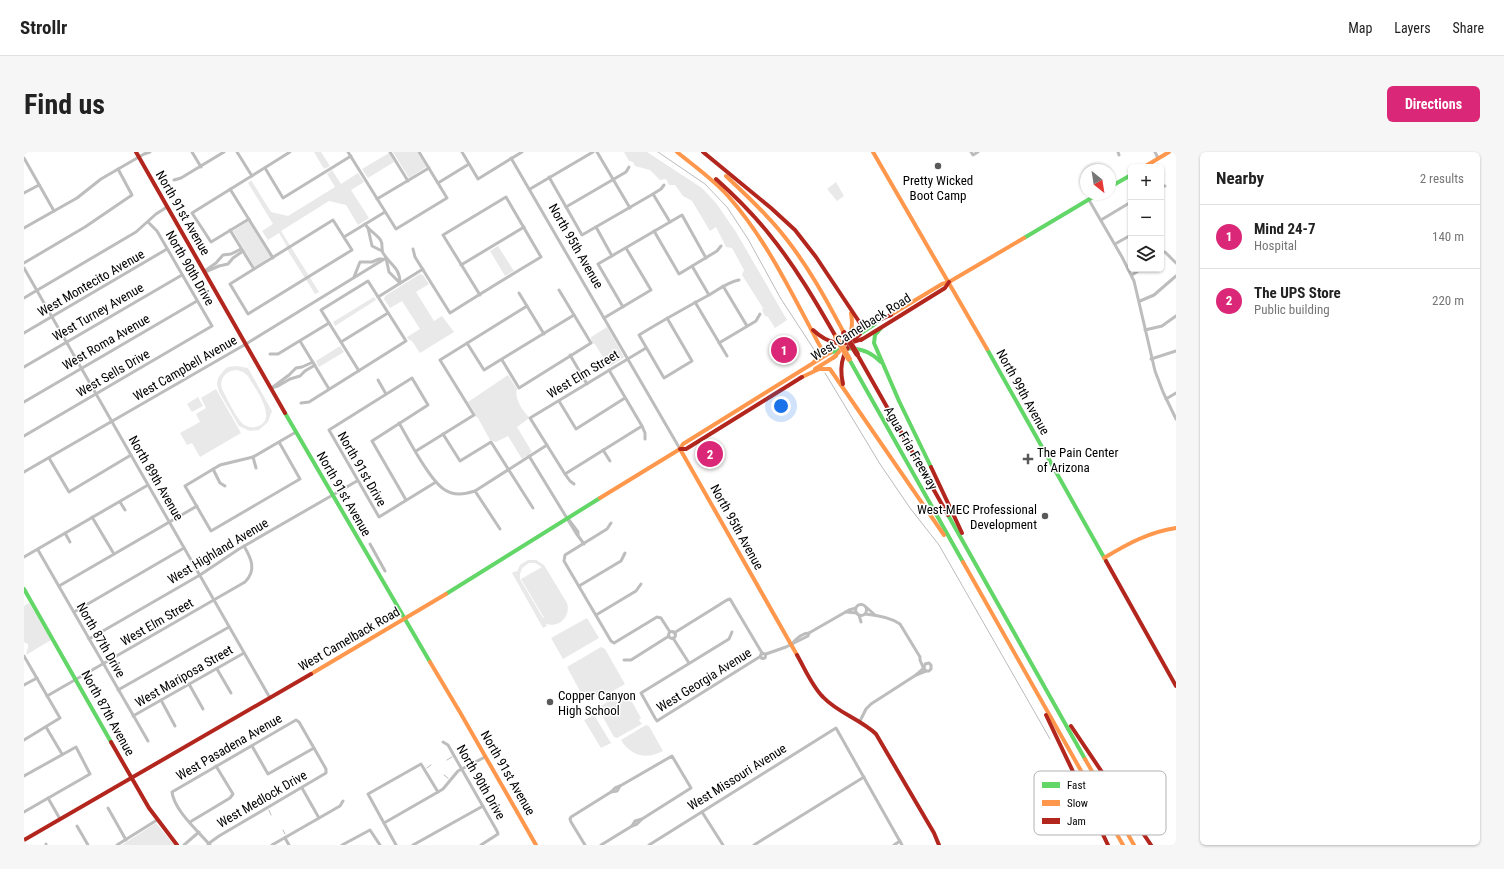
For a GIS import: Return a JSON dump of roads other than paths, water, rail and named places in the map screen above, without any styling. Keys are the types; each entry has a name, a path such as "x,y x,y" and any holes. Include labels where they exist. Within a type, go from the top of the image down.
{"main road":[{"path":"676,152 715,183 741,211 763,243 822,351 820,357 814,362"},
{"name":"Agua Fria Freeway","path":"681,152 700,166 748,209 770,235 802,279 849,359 1081,771"},
{"name":"Agua Fria Freeway","path":"698,152 748,195 784,236 813,278 1092,771"},
{"path":"703,152 771,208 795,230 816,257 858,322 866,326 884,316 891,315"},
{"name":"North 99th Avenue","path":"873,152 949,282 1176,686"},
{"path":"1149,164 1169,152"},
{"name":"North 91st Avenue","path":"141,154 167,207 404,620 536,845"},
{"path":"1116,184 1128,177"},
{"name":"West Camelback Road","path":"861,336 891,315 942,284 949,282 1089,200"},
{"name":"West Camelback Road","path":"861,336 881,328 946,288 949,282"},
{"path":"847,391 841,378 840,371 852,325 852,317 849,308"},
{"path":"810,327 825,340 870,352 884,367"},
{"path":"881,328 873,339 884,367 970,548 978,570"},
{"path":"831,355 861,336"},
{"name":"West Camelback Road","path":"680,450 683,444 814,362 831,355"},
{"name":"West Camelback Road","path":"24,840 404,620 680,450 686,449 750,410 800,378 831,355"},
{"path":"800,378 821,368 828,368 832,371 970,574"},
{"path":"726,418 745,409 750,410 754,404 781,384"},
{"name":"North 95th Avenue","path":"680,450 817,691 825,701 871,729 882,742 939,845"},
{"path":"1104,558 1131,542 1146,536 1176,528"},
{"name":"North 87th Avenue","path":"24,589 131,778 157,820 177,845"},
{"path":"1042,682 1102,771"},
{"path":"1034,687 1072,771"},
{"path":"1103,835 1108,845"},
{"name":"Agua Fria Freeway","path":"1117,835 1123,845"},
{"name":"Agua Fria Freeway","path":"1128,835 1134,845"},
{"path":"1144,835 1151,845"}],"street":[{"path":"24,228 77,198 101,179 141,154 150,152"},
{"path":"192,152 201,166"},
{"path":"174,180 182,178 224,152"},
{"path":"237,152 252,176"},
{"path":"249,219 211,242 192,213 290,152"},
{"path":"348,152 396,230 447,198 419,152"},
{"path":"390,152 408,181"},
{"path":"462,152 478,179 522,152"},
{"path":"530,189 593,152"},
{"path":"598,152 630,208"},
{"path":"972,154 978,152"},
{"path":"1155,152 1158,158"},
{"path":"265,168 283,198 351,156"},
{"path":"24,158 54,211"},
{"name":"North 95th Avenue","path":"512,158 680,450"},
{"path":"438,182 469,164"},
{"path":"566,207 626,172 629,167"},
{"path":"377,199 429,168"},
{"path":"24,263 85,227 132,195 118,169"},
{"path":"549,177 582,235 653,194 664,185"},
{"path":"24,194 39,185"},
{"path":"230,189 273,258"},
{"path":"653,194 670,222"},
{"path":"413,248 415,257 450,313 480,295 541,257 506,197 443,235 480,295"},
{"path":"1089,200 1132,275 1140,301 1151,359 1157,378 1176,419"},
{"path":"1101,220 1128,204"},
{"path":"24,298 132,235 156,214 167,207"},
{"path":"344,238 385,212"},
{"path":"623,307 598,264 682,215 706,258"},
{"path":"333,220 344,238 352,250 248,314 230,284 333,220"},
{"name":"North 90th Drive","path":"148,222 157,231 212,326"},
{"path":"365,224 380,240 389,272 400,283"},
{"path":"461,265 524,227"},
{"path":"596,227 612,256"},
{"path":"368,228 372,246 382,251"},
{"path":"230,230 254,269"},
{"path":"654,231 679,274 717,251 720,246"},
{"path":"1115,244 1129,236"},
{"path":"604,318 650,290 626,248"},
{"name":"West Montecito Avenue","path":"24,334 167,249"},
{"path":"205,272 223,255 242,250"},
{"path":"205,272 228,264 242,250"},
{"path":"1164,253 1176,263"},
{"path":"228,254 232,260"},
{"path":"367,269 368,265 366,262 372,262 385,258 396,267 400,278 400,283"},
{"name":"West Campbell Avenue","path":"24,472 246,344 385,258"},
{"name":"West Campbell Avenue","path":"354,277 359,262 366,262"},
{"path":"692,266 709,295"},
{"name":"North 89th Avenue","path":"24,268 51,318 170,522 270,698"},
{"path":"378,297 423,269"},
{"path":"1132,275 1137,272"},
{"name":"West Turney Avenue","path":"24,367 182,275"},
{"path":"1140,301 1154,295 1176,276"},
{"path":"667,318 692,362 664,378 638,335 667,318 695,302 709,295 732,281 739,280"},
{"path":"301,403 308,402 406,341 368,281 320,310 358,370"},
{"path":"723,286 747,326"},
{"path":"502,360 518,388 591,343 559,290"},
{"path":"519,294 544,334"},
{"name":"West Roma Avenue","path":"24,402 197,301"},
{"path":"695,302 726,356"},
{"path":"416,450 474,415 440,360 527,306"},
{"path":"341,342 388,313"},
{"path":"719,343 756,321 760,314"},
{"path":"468,343 484,370 574,315"},
{"path":"1145,330 1162,326 1176,316"},
{"path":"270,354 278,354 329,323"},
{"name":"West Sells Drive","path":"24,436 212,326"},
{"path":"300,340 329,389"},
{"name":"West Elm Street","path":"547,445 530,418 646,348"},
{"path":"1151,359 1176,351"},
{"path":"570,356 587,384"},
{"path":"271,388 296,368 314,364"},
{"path":"271,388 300,376 314,364"},
{"path":"302,367 305,371"},
{"path":"609,370 642,426 646,439"},
{"path":"378,380 386,394 412,378 428,405 372,441 406,500 436,482"},
{"path":"1166,399 1176,393"},
{"name":"North 91st Drive","path":"386,394 329,430 379,517 406,500"},
{"path":"558,401 576,429 625,398"},
{"path":"399,423 436,482 446,491 458,494 475,491 547,445 565,474 574,484"},
{"path":"565,474 642,426"},
{"path":"279,442 300,479 211,531 185,486 228,462 253,457 296,432"},
{"path":"443,434 460,461 491,442 533,508"},
{"path":"603,450 610,461"},
{"path":"49,458 69,492 131,455"},
{"path":"529,456 584,544"},
{"path":"253,457 256,468"},
{"path":"213,469 220,483 225,486"},
{"name":"West Highland Avenue","path":"89,639 200,575 244,546 357,481"},
{"path":"24,557 148,485"},
{"path":"475,491 500,529"},
{"path":"120,502 125,510"},
{"path":"59,586 197,506"},
{"path":"92,517 114,554"},
{"path":"611,523 606,529 565,555 564,558 564,561 611,641 614,643 659,617 670,632 674,633 730,599 763,655"},
{"path":"65,533 70,542"},
{"name":"West Elm Street","path":"47,696 248,579 252,563 244,546"},
{"path":"74,612 184,548"},
{"name":"North 87th Drive","path":"38,550 148,741"},
{"path":"579,586 621,561 625,554"},
{"path":"596,615 636,591 641,584"},
{"path":"866,607 861,622 856,608 860,605 863,605 866,607 875,615"},
{"name":"West Georgia Avenue","path":"689,663 640,693 657,720 763,655 791,645 808,636 809,633 856,608"},
{"path":"846,612 875,615 900,624 920,657 925,669"},
{"path":"118,690 229,627"},
{"path":"624,660 631,660 669,636 670,632"},
{"path":"669,636 673,638 689,663 728,638 732,632"},
{"path":"673,638 675,635 674,633"},
{"name":"West Mariposa Street","path":"134,716 244,653"},
{"path":"24,656 60,718 24,740"},
{"path":"860,721 868,707 874,701 925,669 930,670 932,667 931,664 927,663 920,657"},
{"path":"925,669 924,665 927,663"},
{"path":"217,669 231,693"},
{"path":"24,685 37,678"},
{"path":"189,684 204,709"},
{"path":"161,700 175,726"},
{"name":"West Pasadena Avenue","path":"190,822 182,813 173,797 172,792 296,720 299,722 314,748"},
{"path":"46,727 62,754"},
{"name":"West Missouri Avenue","path":"649,845 836,728 864,778"},
{"name":"North 90th Drive","path":"443,742 448,745 498,834 481,845"},
{"path":"252,746 268,774 314,748"},
{"path":"24,776 76,747 90,774 24,812"},
{"name":"West Medlock Drive","path":"209,844 219,836 326,773 326,769 314,748"},
{"path":"585,845 570,819 571,817 615,788 672,756 691,788 642,819 635,821 632,826 601,845"},
{"path":"384,823 443,789 455,774 485,757"},
{"path":"396,845 368,794 421,764 438,792"},
{"path":"209,844 190,822 230,798 233,794 216,766"},
{"path":"754,845 864,778 902,845"},
{"path":"302,788 320,818"},
{"path":"48,798 60,819"},
{"path":"272,845 340,806 343,801"},
{"path":"413,845 483,806"},
{"path":"108,808 126,840"},
{"path":"702,812 723,845"},
{"path":"117,845 157,820"},
{"path":"77,826 88,845"},
{"path":"342,845 370,830 380,845"},
{"path":"184,845 199,832"},
{"path":"285,838 289,845"},
{"path":"894,845 900,841"}],"waterway":[{"path":"658,152 705,184 727,207 748,239 781,299 817,354"},
{"path":"825,373 880,464 910,508 939,545 1050,739"},
{"path":"370,544 385,571"},
{"path":"447,760 452,757"},
{"path":"427,768 431,765"},
{"path":"444,775 448,778"},
{"path":"269,810 271,815"},
{"path":"283,830 285,834"}],"place":[{"name":"Pretty Wicked Boot Camp","path":"938,166"},
{"name":"Mind 24-7","path":"784,350"},
{"name":"The UPS Store","path":"710,454"},
{"name":"The Pain Center of Arizona","path":"1028,459"},
{"name":"West-MEC Professional Development","path":"1045,516"},
{"name":"Copper Canyon High School","path":"550,702"}]}
